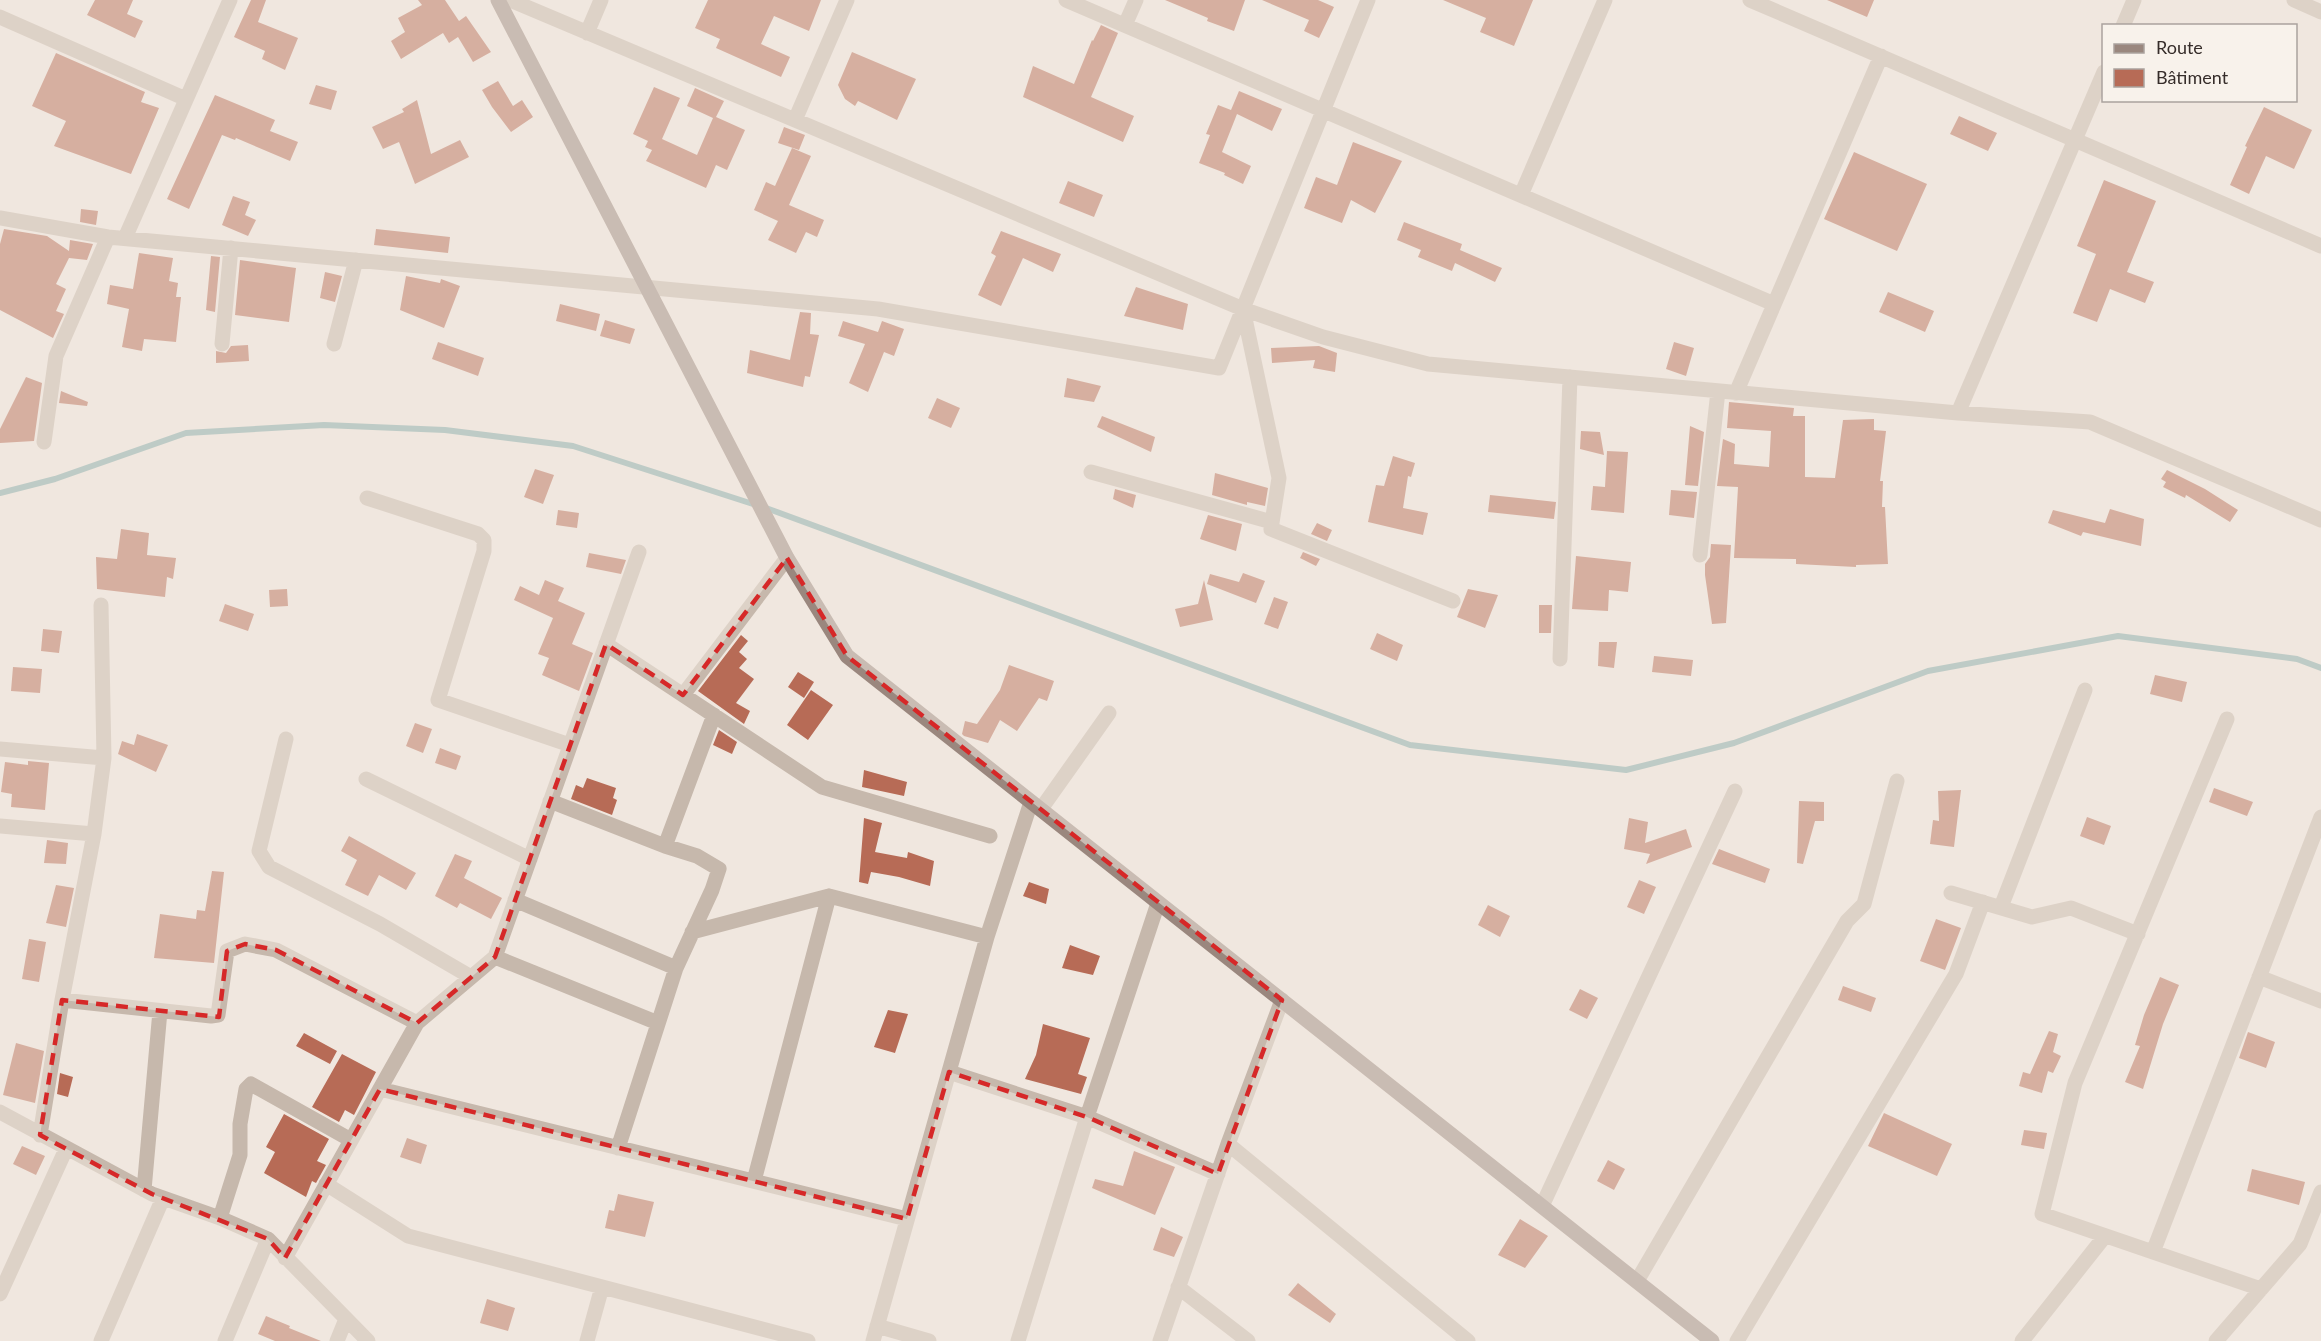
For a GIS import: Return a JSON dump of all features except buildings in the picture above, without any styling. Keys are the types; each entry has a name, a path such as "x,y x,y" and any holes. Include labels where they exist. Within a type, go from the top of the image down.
{"street":[{"path":"125,238 230,0"},
{"path":"498,0 787,558 847,656 1712,1341"},
{"path":"510,0 1243,309 1323,338 1428,363 1958,413 2090,422 2321,520"},
{"path":"587,33 601,0"},
{"path":"795,120 847,0"},
{"path":"1066,0 1774,304"},
{"path":"1125,25 1136,0"},
{"path":"0,218 108,237 878,309 1219,369 1368,0"},
{"path":"1521,195 1605,0"},
{"path":"1750,0 2321,246"},
{"path":"2124,24 2134,0"},
{"path":"2294,0 2321,12"},
{"path":"0,17 186,99"},
{"path":"1736,393 1881,56"},
{"path":"1958,413 2102,74"},
{"path":"44,442 56,356 108,237"},
{"path":"222,344 231,248"},
{"path":"334,344 356,260"},
{"path":"1243,309 1279,478 1271,529 1453,601"},
{"path":"1560,659 1570,377"},
{"path":"1700,555 1718,391"},
{"path":"1091,472 1272,522"},
{"path":"367,498 478,534 484,540 484,551 438,700 570,745"},
{"path":"285,1257 417,1023 495,957 639,552"},
{"path":"683,695 787,558"},
{"path":"39,1135 94,834 104,758 101,605"},
{"path":"606,644 822,787 990,836"},
{"path":"2001,908 2085,690"},
{"path":"873,1341 987,938 1036,805 1109,714"},
{"path":"665,846 714,716"},
{"path":"2227,719 2076,1083 2042,1214 2261,1289"},
{"path":"286,739 259,851 269,867 380,924 471,977"},
{"path":"0,749 104,758"},
{"path":"366,778 530,859"},
{"path":"1636,1281 1847,921 1864,904 1897,781"},
{"path":"1542,1206 1735,791"},
{"path":"550,801 665,846 697,856 719,869 712,890 676,968 618,1148"},
{"path":"2153,1252 2321,817"},
{"path":"0,826 94,834"},
{"path":"1951,893 2032,917 2071,908 2138,934"},
{"path":"692,932 829,896 987,938"},
{"path":"754,1181 829,896"},
{"path":"515,900 676,968"},
{"path":"1737,1341 1956,974 1983,902"},
{"path":"1018,1341 1087,1117 1158,903"},
{"path":"62,1000 218,1015 226,951 245,944 276,950 417,1023"},
{"path":"495,957 658,1023"},
{"path":"2259,977 2321,1001"},
{"path":"1160,1341 1228,1144 1282,1000"},
{"path":"144,1190 160,1011"},
{"path":"949,1072 1087,1117 1218,1174"},
{"path":"220,1218 240,1155 240,1124 246,1089 251,1084 351,1140"},
{"path":"380,1089 907,1219"},
{"path":"0,1112 144,1190 220,1218 268,1239 368,1341"},
{"path":"1228,1144 1468,1341"},
{"path":"0,1294 66,1149"},
{"path":"326,1184 408,1236 808,1341"},
{"path":"2216,1341 2300,1244 2321,1192"},
{"path":"101,1341 163,1198"},
{"path":"2022,1341 2105,1236"},
{"path":"225,1341 268,1239"},
{"path":"587,1341 602,1287"},
{"path":"1179,1287 1248,1341"},
{"path":"337,1341 346,1319"},
{"path":"877,1326 929,1341"}],"highlighted area":[{"path":"787,558 847,656 1282,1000 1218,1174 1087,1117 949,1072 907,1219 380,1089 285,1258 268,1239 152,1194 40,1135 62,1000 219,1017 227,951 245,944 276,950 417,1023 495,957 606,644 683,695"}],"waterway":[{"path":"0,493 55,479 186,433 324,425 445,430 573,446 756,505"},
{"path":"766,508 1410,745 1626,770 1734,743 1928,671 2118,636 2297,659 2321,668"}]}
